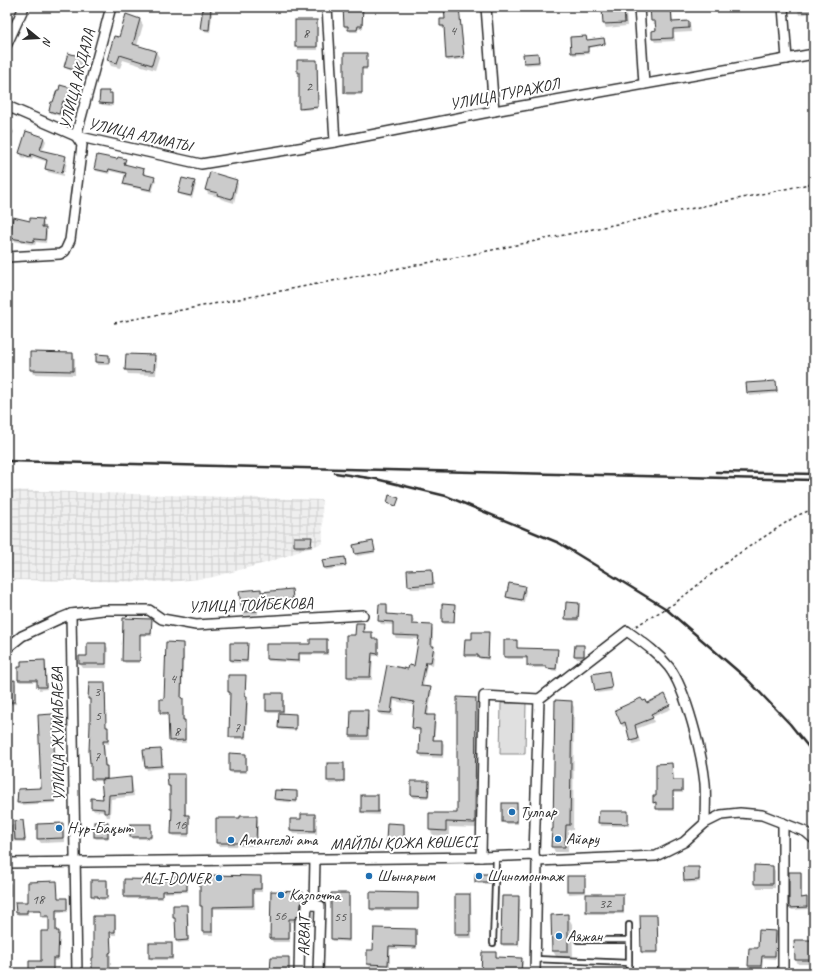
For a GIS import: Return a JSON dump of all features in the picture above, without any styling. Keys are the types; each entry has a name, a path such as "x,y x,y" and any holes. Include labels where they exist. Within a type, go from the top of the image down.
{"street":[{"path":"7,44 24,7"},
{"name":"УЛИЦА АКДАЛА","path":"7,257 60,254 65,251 70,240 82,145 76,136 111,7"},
{"path":"327,7 335,142"},
{"path":"486,7 494,111"},
{"path":"639,7 644,84"},
{"path":"783,7 787,59"},
{"name":"УЛИЦА ТУРАЖОЛ","path":"201,164 335,142 494,111 814,54"},
{"name":"УЛИЦА АЛМАТЫ","path":"7,106 76,136 201,164"},
{"name":"УЛИЦА ТОЙБЕКОВА","path":"7,648 22,636 71,614 103,610 150,610 162,619 196,625 363,615"},
{"name":"УЛИЦА ЖУМАБАЕВА","path":"71,614 77,973"},
{"path":"481,857 484,696 539,698 627,631 656,652 670,668 679,686 697,739 705,783 705,823"},
{"path":"535,973 535,858 539,698"},
{"name":"МАЙЛЫ ҚОЖА КӨШЕСІ","path":"7,863 656,856 684,842 705,823 721,815 740,813 762,815 806,832 814,839"},
{"path":"783,823 783,973"},
{"name":"ARBAT","path":"314,905 315,859"},
{"name":"ARBAT","path":"299,973 300,921 306,921 307,905 320,906 318,973"}],"lane":[{"path":"493,943 496,857"},
{"path":"629,925 629,973"},
{"path":"578,940 629,940"},
{"path":"536,959 629,963"}],"path":[{"path":"114,323 472,254 814,183"},
{"path":"809,348 814,347"},
{"path":"627,631 652,618 675,603 732,558 796,516 814,507"}],"shaded area":[{"path":"7,490 322,500 323,543 269,562 209,578 169,582 7,580"},
{"path":"501,703 526,703 525,754 500,754"}],"building":[{"path":"203,7 211,7 209,30 200,29"},
{"path":"343,7 363,7 362,26 358,26 357,30 348,30 348,26 344,26"},
{"path":"444,7 459,7 464,57 446,59 444,26 440,26 440,19 445,19"},
{"path":"624,7 625,23 603,24 602,8"},
{"path":"650,7 671,7 672,22 689,21 689,28 673,29 673,38 652,39 652,31 656,30 655,21 651,21"},
{"path":"126,14 140,19 133,44 156,51 152,65 120,55 117,63 107,60 114,36 119,37"},
{"path":"295,20 317,20 317,47 295,47"},
{"path":"586,36 587,40 604,38 605,44 588,47 588,52 571,53 570,37"},
{"path":"68,53 85,58 81,72 64,67"},
{"path":"344,53 367,53 367,68 362,68 362,93 344,93"},
{"path":"538,53 539,62 524,63 523,54"},
{"path":"297,60 317,60 318,107 299,109 299,72 297,72"},
{"path":"60,85 78,90 74,104 63,101 59,114 49,111 51,102 53,102"},
{"path":"100,91 109,91 109,93 112,93 112,104 99,103"},
{"path":"26,131 44,137 40,150 66,156 62,173 45,169 47,160 31,154 30,157 19,153"},
{"path":"97,155 117,159 118,157 126,159 124,164 144,169 143,174 155,177 151,190 123,184 126,173 109,169 108,172 94,169"},
{"path":"210,172 237,180 232,199 217,195 218,193 205,190"},
{"path":"182,178 195,181 191,196 178,193"},
{"path":"13,217 30,221 30,218 43,219 42,227 46,227 45,240 34,239 34,242 10,238"},
{"path":"30,352 73,353 73,371 30,370"},
{"path":"96,354 109,355 109,363 96,362"},
{"path":"126,354 155,355 154,371 125,370"},
{"path":"776,381 777,391 747,393 746,383"},
{"path":"389,495 399,498 396,506 387,503"},
{"path":"294,537 312,537 311,546 294,546"},
{"path":"373,541 375,551 355,554 353,545"},
{"path":"345,557 346,565 324,568 322,560"},
{"path":"432,569 433,584 408,586 407,570"},
{"path":"509,583 525,586 522,600 506,597"},
{"path":"261,589 261,592 292,589 293,599 262,602 262,604 256,605 257,611 242,612 239,591"},
{"path":"566,602 579,603 578,619 565,619"},
{"path":"379,604 387,604 387,614 412,616 412,624 432,625 431,646 434,646 431,662 426,662 421,686 431,687 426,715 435,715 433,740 442,740 442,755 419,754 420,729 412,728 414,702 393,698 391,713 378,712 387,665 408,669 409,665 414,666 419,636 393,635 393,622 378,621"},
{"path":"442,604 455,605 454,622 442,622"},
{"path":"123,618 152,619 151,634 140,634 140,661 122,661"},
{"path":"356,623 364,623 363,632 372,632 372,639 378,639 378,654 372,653 370,677 347,677 346,635 355,635"},
{"path":"472,632 489,632 488,658 478,657 478,655 464,655 465,639 472,639"},
{"path":"310,639 327,639 327,653 299,653 299,661 266,659 266,644 310,644"},
{"path":"504,640 517,640 517,648 558,649 556,669 546,668 546,666 527,666 527,657 504,657"},
{"path":"166,642 183,643 181,698 183,698 185,740 169,741 168,713 160,713 160,699 164,699"},
{"path":"87,643 106,643 106,664 79,664 79,656 87,656"},
{"path":"230,643 248,643 247,661 230,660"},
{"path":"575,645 584,645 584,656 574,656"},
{"path":"45,660 46,687 37,687 37,680 18,680 18,667 21,667 21,661"},
{"path":"609,671 612,688 595,691 592,674"},
{"path":"228,675 246,675 245,696 247,696 245,737 229,737 230,692 228,692"},
{"path":"15,680 15,702 7,702 7,681"},
{"path":"89,682 105,682 106,727 108,727 108,741 103,741 105,766 107,766 107,779 91,779 89,751"},
{"path":"266,693 283,693 283,711 266,711"},
{"path":"665,694 670,705 651,714 653,718 635,725 638,739 630,741 625,722 621,724 615,710 641,698 643,701 646,700 647,703"},
{"path":"457,697 476,698 475,823 446,822 446,831 429,830 429,813 457,813"},
{"path":"555,700 572,701 570,825 566,825 565,847 551,847 553,829"},
{"path":"351,710 368,710 367,736 350,736"},
{"path":"279,713 296,714 296,729 278,728"},
{"path":"53,714 55,769 53,769 55,801 17,803 18,789 41,788 38,715"},
{"path":"161,749 162,766 145,767 143,750"},
{"path":"229,753 246,754 246,771 229,771"},
{"path":"327,763 344,763 344,781 327,781"},
{"path":"672,763 673,780 682,780 682,791 673,791 673,809 656,809 656,802 653,803 653,796 656,796 656,764"},
{"path":"167,774 185,774 185,815 189,815 189,834 171,834 172,809 170,809 170,786 168,786"},
{"path":"131,777 132,793 109,795 108,813 104,813 104,809 91,808 91,798 103,799 101,780"},
{"path":"411,781 429,781 428,796 411,795"},
{"path":"275,790 297,791 297,801 274,799"},
{"path":"361,795 378,795 378,812 361,812"},
{"path":"502,803 517,803 517,822 502,822"},
{"path":"599,811 628,811 628,824 598,823"},
{"path":"301,814 315,814 315,831 290,830 290,819 301,819"},
{"path":"240,816 257,816 256,843 216,843 216,818 240,818"},
{"path":"23,820 25,840 15,840 14,821"},
{"path":"94,822 108,822 108,837 94,837"},
{"path":"63,823 63,838 37,839 37,824"},
{"path":"387,823 404,824 404,841 386,841"},
{"path":"130,824 151,824 151,837 130,837"},
{"path":"754,865 773,866 773,884 754,884"},
{"path":"683,867 699,867 699,880 684,881"},
{"path":"789,872 801,872 801,898 807,897 807,907 789,908"},
{"path":"475,874 490,874 490,882 475,882"},
{"path":"187,875 187,890 162,891 162,897 124,897 124,879 171,880 171,876"},
{"path":"209,875 261,876 261,889 253,889 253,906 212,907 212,932 202,932 200,880 209,880"},
{"path":"567,876 585,876 585,891 567,891"},
{"path":"91,880 107,880 107,898 91,896"},
{"path":"57,881 58,898 67,898 67,910 56,910 56,931 59,931 58,958 53,958 53,973 29,973 29,961 41,961 41,931 49,931 49,916 41,916 41,910 27,910 27,913 16,913 15,902 28,902 28,882"},
{"path":"271,891 303,892 300,915 294,919 289,919 289,939 270,939"},
{"path":"370,892 418,893 418,909 370,909"},
{"path":"331,893 349,893 349,940 331,939"},
{"path":"455,894 470,894 470,935 455,935"},
{"path":"586,894 623,894 623,912 586,912"},
{"path":"502,896 519,896 518,944 501,944"},
{"path":"173,905 187,905 188,940 176,941"},
{"path":"568,914 568,951 552,951 551,915"},
{"path":"640,915 657,915 658,952 641,952"},
{"path":"93,916 115,916 115,932 110,932 111,952 109,953 109,973 92,973"},
{"path":"374,928 416,929 416,947 389,946 388,965 367,964 367,950 373,950"},
{"path":"759,930 776,931 775,956 762,956 761,966 748,966 749,948 758,948"},
{"path":"794,940 812,940 812,960 795,960"},
{"path":"149,943 172,943 172,958 149,958"},
{"path":"482,952 496,952 496,957 522,958 521,973 481,973"},
{"path":"271,957 289,957 289,973 270,973"}],"railway":[{"path":"7,461 814,480"},
{"path":"716,472 814,474"},
{"path":"335,473 376,479 446,496 559,543 665,608 747,679 790,724 814,754"}],"place":[{"name":"Тулпар","path":"512,812"},
{"name":"Нұр-Бақыт","path":"59,828"},
{"name":"Айару","path":"558,839"},
{"name":"Амангелді ата","path":"231,840"},
{"name":"Шынарым","path":"369,876"},
{"name":"Шиномонтаж","path":"479,876"},
{"name":"ALI-DONER","path":"219,878"},
{"name":"Казпочта","path":"281,895"},
{"name":"Аяжан","path":"559,936"}]}
